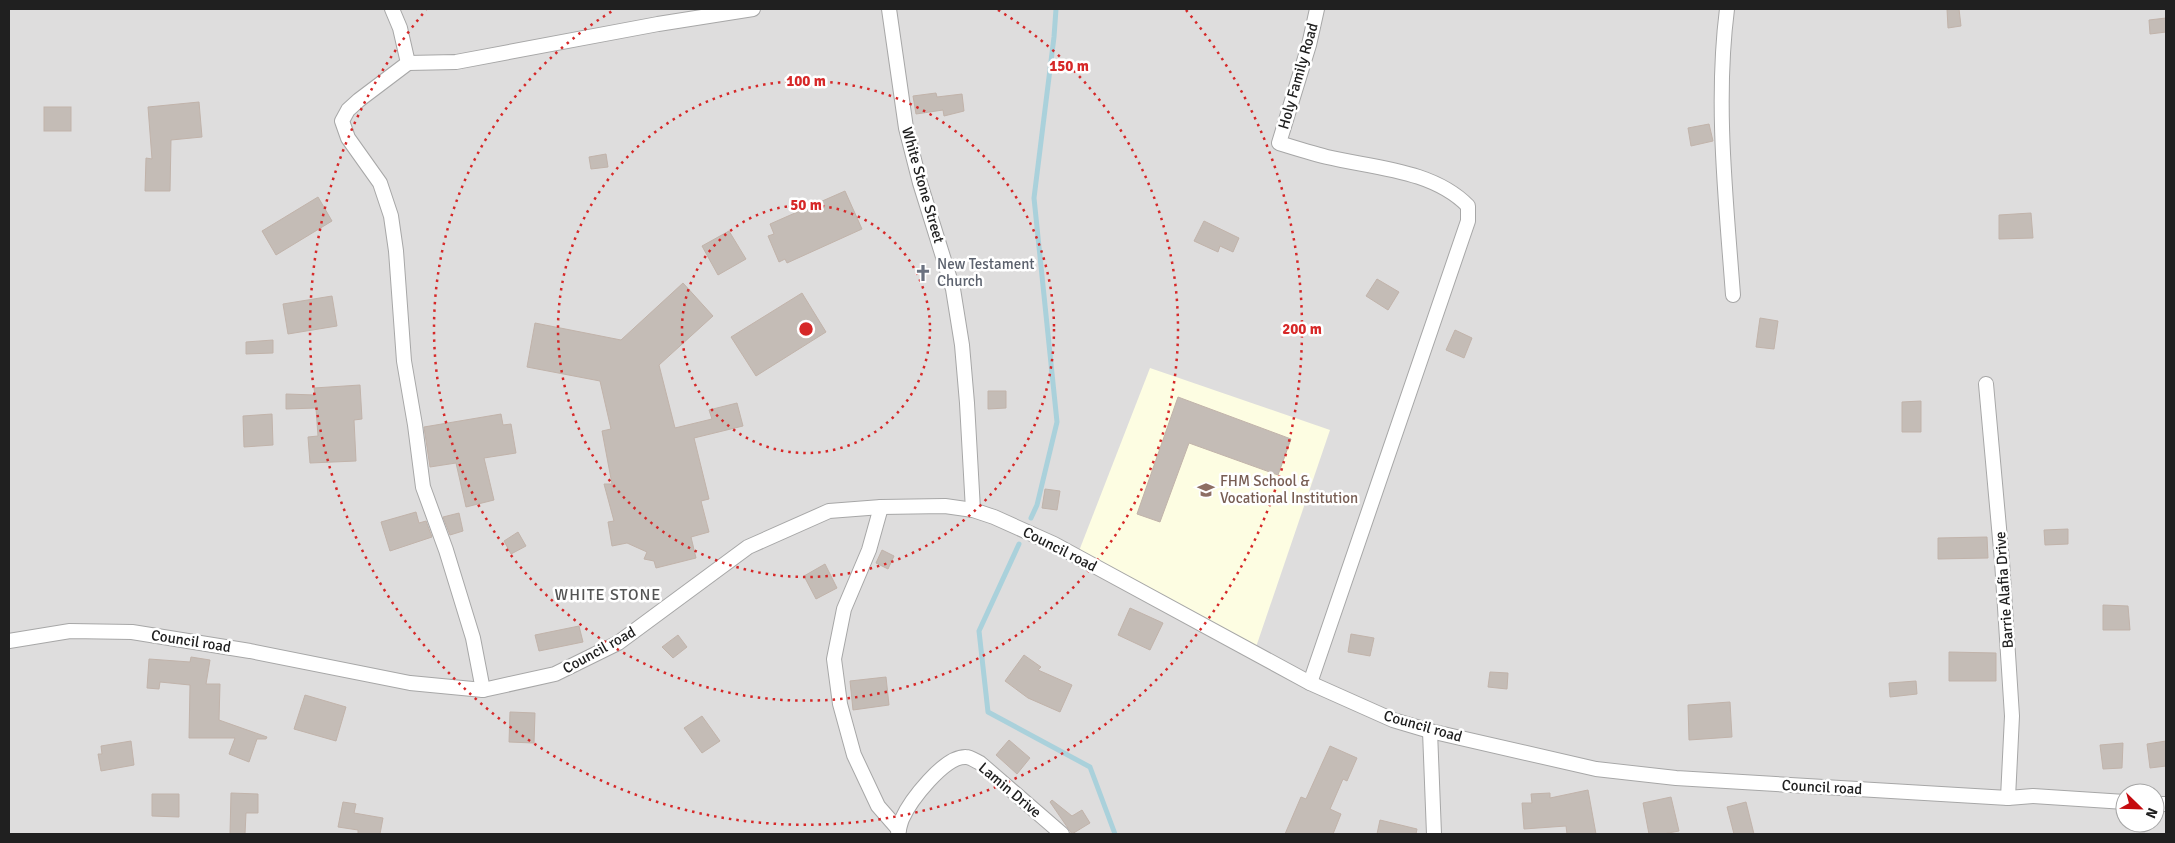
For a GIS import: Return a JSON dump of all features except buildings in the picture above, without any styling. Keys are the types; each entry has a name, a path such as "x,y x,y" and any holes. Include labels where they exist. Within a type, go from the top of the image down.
{"street":[{"path":"392,9 400,28 408,63"},
{"path":"483,690 473,638 446,550 423,487 404,361 396,251 391,216 380,183 348,138 342,121 348,110 359,100 408,63 456,62 658,24 753,9"},
{"name":"White Stone Street","path":"889,9 906,128 920,183 954,289 965,374 972,461 973,510"},
{"name":"Holy Family Road","path":"1310,683 1468,221 1468,206 1458,195 1433,182 1279,143 1309,45 1317,9"},
{"path":"1727,9 1722,86 1726,193 1733,295"},
{"name":"Barrie Alafia Drive","path":"1986,384 2001,541 2012,716 2008,798"},
{"name":"Council road","path":"9,641 70,631 132,632 250,650 410,683 483,690 554,674 618,643 748,547 829,511 881,507 945,506 973,510 994,517 1054,544 1310,683 1393,720 1430,731 1596,769 1676,778 2008,798 2033,796 2115,801"},
{"path":"881,507 869,550 844,609 834,659 840,704 854,755 878,806 898,832"},
{"path":"1430,731 1434,834"},
{"name":"Lamin Drive","path":"898,832 901,820 912,800 928,781 954,760 966,757 980,763 1062,834"}],"shaded area":[{"path":"9,9 2166,9 2166,834 9,834"},
{"name":"FHM School & Vocational Institution","path":"1150,368 1330,430 1256,647 1079,551"}],"waterway":[{"path":"1031,518 1037,505 1057,422 1034,198 1056,9"},
{"path":"1019,544 979,631 988,712 1090,767 1115,834"}],"place":[{"name":"New Testament Church","path":"923,273"},
{"name":"FHM School & Vocational Institution","path":"1206,490"}],"district":[{"name":"WHITE STONE","path":"608,594"}]}
